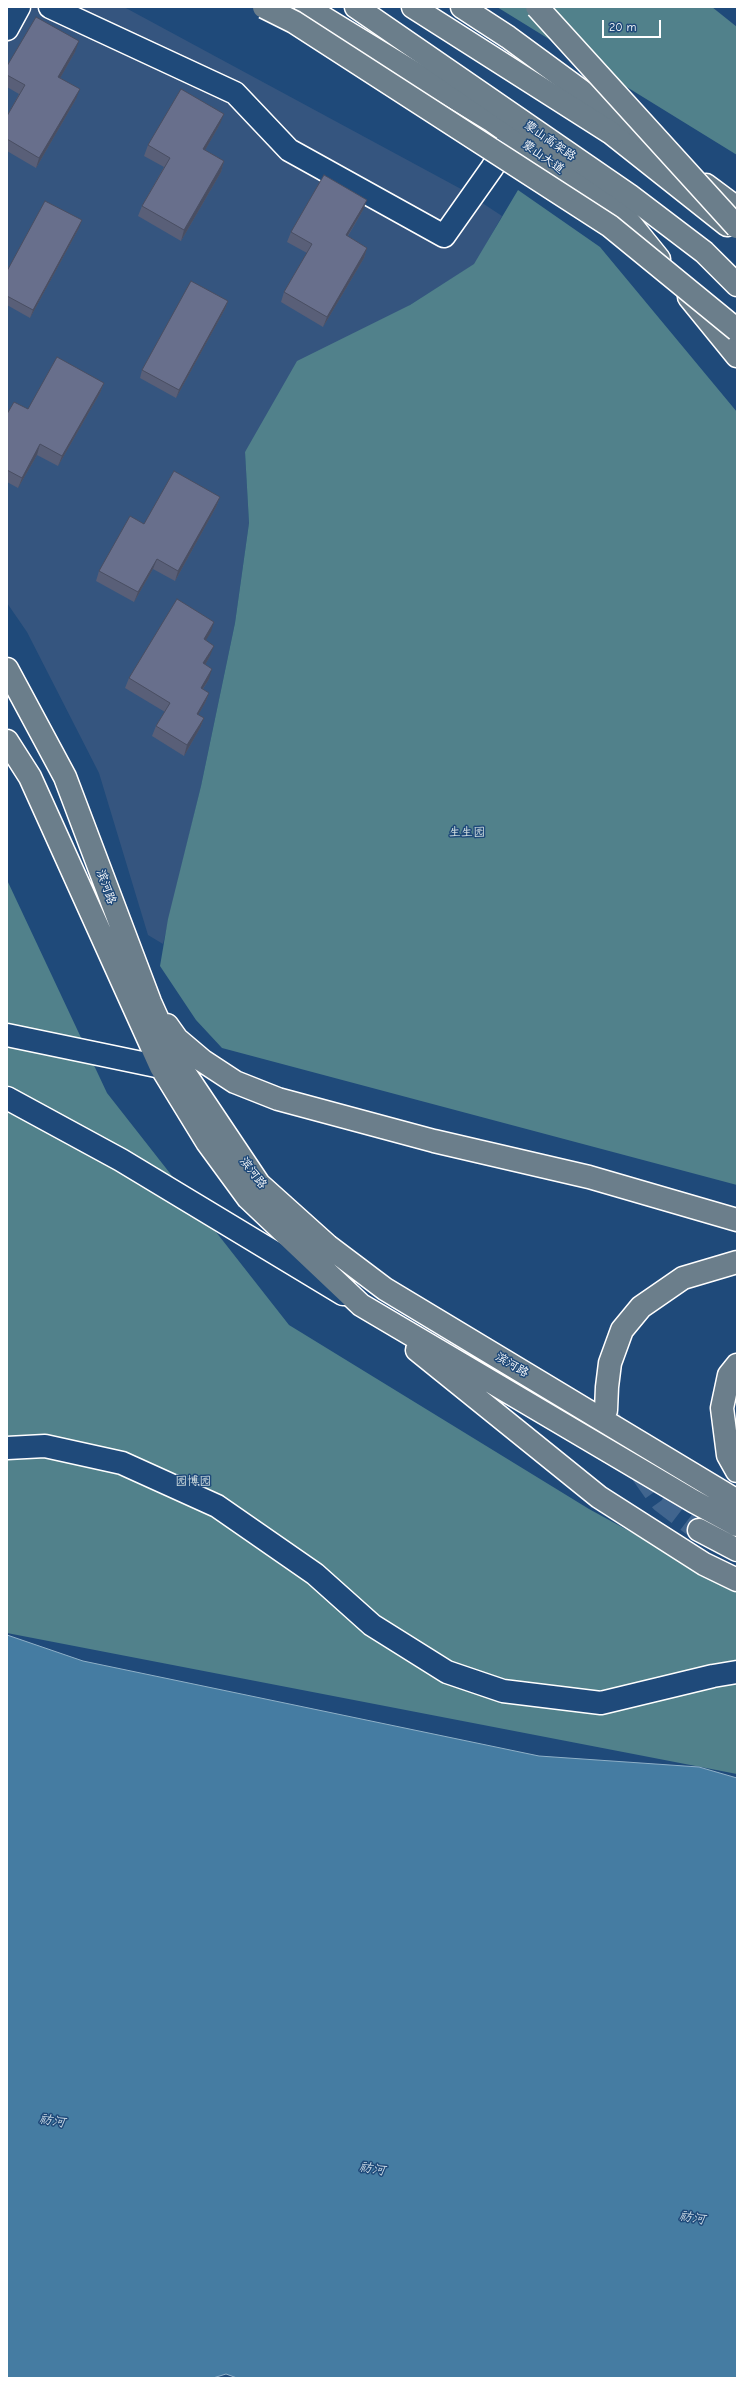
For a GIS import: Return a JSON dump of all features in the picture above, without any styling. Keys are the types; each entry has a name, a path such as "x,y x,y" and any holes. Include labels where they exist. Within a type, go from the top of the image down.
{"main road":[{"path":"264,7 294,22 610,226 737,330"},
{"name":"蒙山大道","path":"306,7 361,38 512,135 620,212 737,356"},
{"name":"蒙山高架路","path":"356,7 629,195 704,252 737,285"},
{"path":"413,7 611,133 737,233"},
{"path":"462,7 508,37 600,103 737,208"},
{"path":"537,7 737,227"},
{"name":"滨河路","path":"7,669 65,777 150,1002 176,1060 259,1184 328,1246 385,1288 737,1501"},
{"name":"滨河路","path":"7,741 30,777 161,1067 207,1142 248,1198 361,1305 693,1501 737,1525"},
{"path":"150,1002 177,1039 203,1061 235,1082 278,1099 434,1141 588,1177 737,1220"},
{"path":"606,1410 607,1387 613,1357 622,1330 641,1307 684,1278 737,1262"},
{"path":"361,1305 599,1497 704,1564 737,1580"},
{"path":"737,1365 730,1375 722,1408 728,1455 737,1471"},
{"path":"699,1530 737,1550"}],"lane":[{"path":"7,29 19,7"},
{"path":"50,7 235,94 289,150 444,236 492,168 512,135"},
{"path":"7,1035 161,1067"},
{"path":"7,1098 121,1160 361,1305"},
{"path":"7,1448 45,1446 122,1463 217,1506 315,1574 372,1625 447,1672 503,1691 601,1703 713,1676 737,1672"}],"shaded area":[{"path":"7,7 124,7 461,189 502,216 475,264 410,305 245,452 249,523 235,623 201,786 163,944 148,935 99,773 27,632 7,603"}],"green space":[{"path":"497,7 712,7 737,27 737,155"},
{"name":"生生园","path":"518,190 600,247 737,412 737,1185 222,1048 196,1020 160,966 168,919 201,786 235,623 249,523 245,452 297,361 410,305 474,264"},
{"name":"园博园","path":"7,880 107,1093 289,1325 589,1509 737,1590 737,1774 7,1633"}],"water":[{"name":"祊河","path":"7,1635 83,1661 539,1756 699,1767 737,1778 737,2378 237,2378 226,2374 213,2378 7,2378"}],"building":[{"path":"36,17 79,41 58,77 80,89 39,158 7,139 7,116 25,85 7,75 7,66"},
{"path":"181,89 224,114 203,149 224,161 184,230 142,206 170,158 148,145"},
{"path":"324,175 367,200 346,235 367,248 327,317 284,292 312,244 291,232"},
{"path":"45,201 82,220 33,310 7,296 7,271"},
{"path":"191,281 228,301 179,390 142,370"},
{"path":"57,357 104,383 62,456 40,444 22,478 7,470 7,414 14,402 28,409"},
{"path":"174,471 220,497 178,571 157,559 138,592 99,571 130,516 144,524"},
{"path":"177,599 214,622 204,639 214,646 203,663 212,669 201,688 209,693 197,714 204,718 187,745 156,726 170,703 129,678"}],"tunnel":[{"path":"609,1417 622,1446 661,1501 699,1530"}]}
